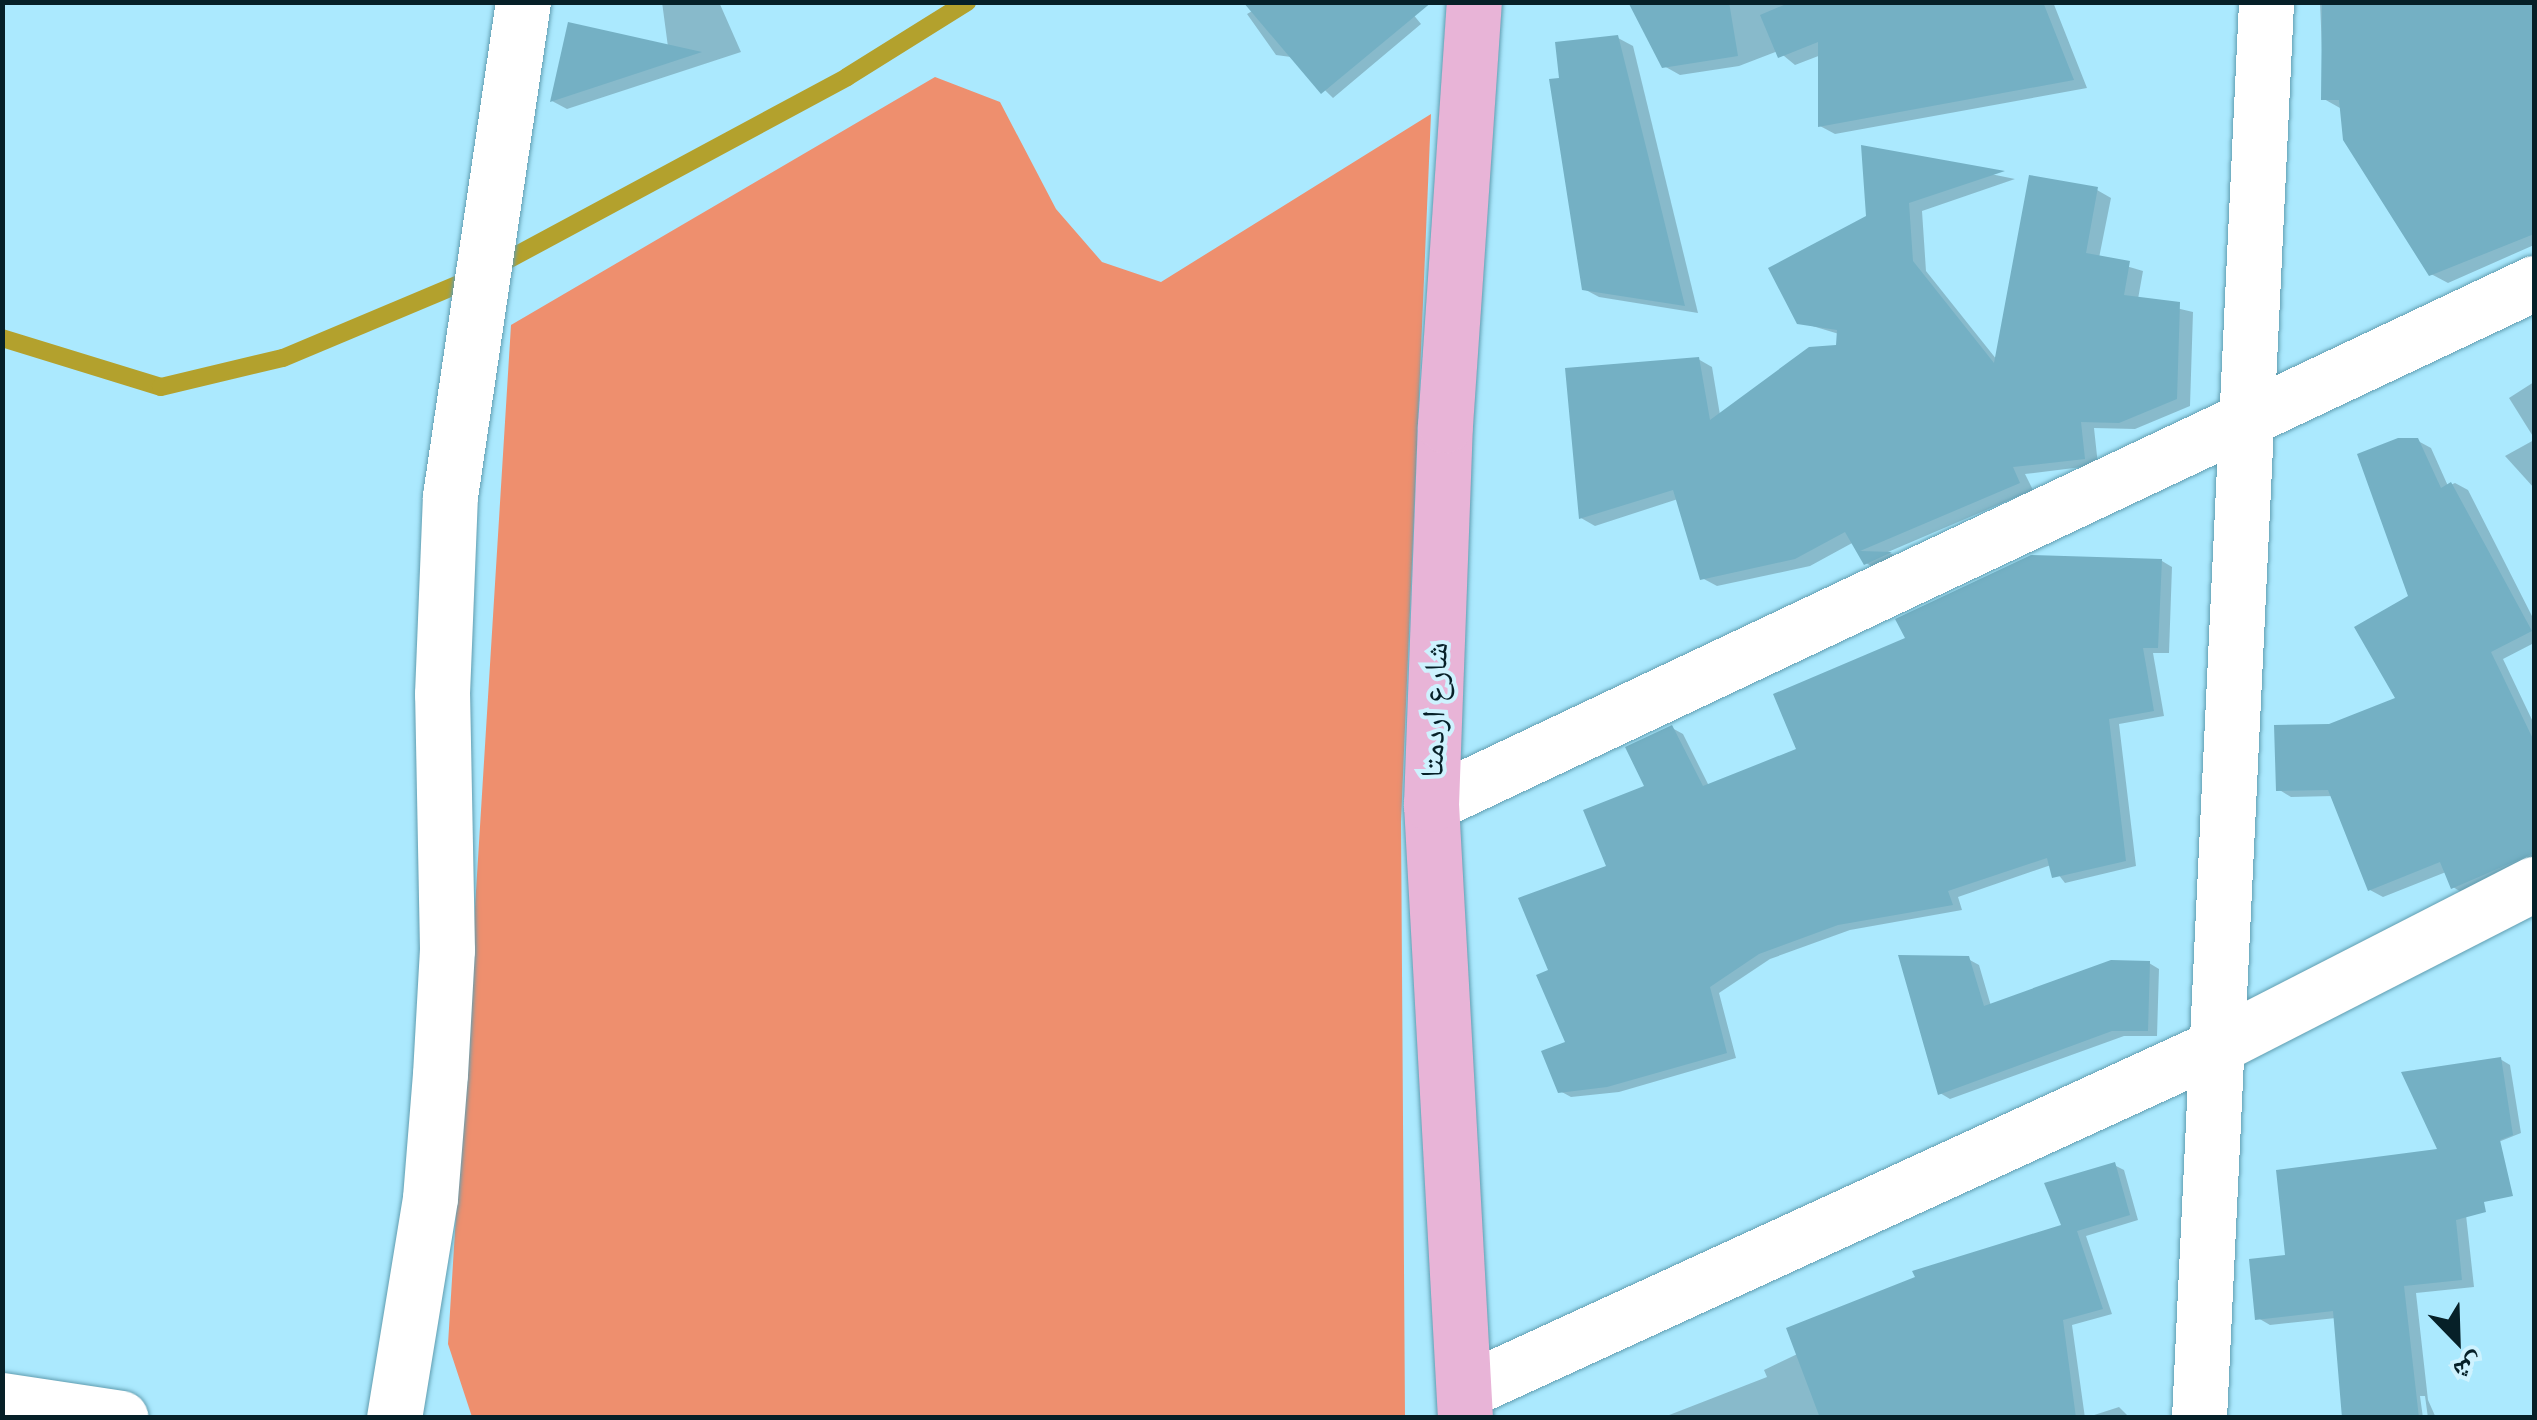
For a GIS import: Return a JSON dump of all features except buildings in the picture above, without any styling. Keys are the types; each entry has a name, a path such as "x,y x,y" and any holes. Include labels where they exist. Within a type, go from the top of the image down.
{"main road":[{"name":"شارع اردمتا","path":"1465,1404 1431,804 1445,424 1474,2"}],"street":[{"path":"394,1418 430,1198 440,1074 450,496 523,2"},
{"path":"2198,1418 2242,425 2266,2"},
{"path":"1431,804 2242,425 2534,283"},
{"path":"1465,1404 2217,1046 2534,884"},
{"path":"2,1400 120,1418"}],"shaded area":[{"path":"935,77 1000,102 1056,209 1102,262 1161,282 1431,114 1401,822 1405,1417 472,1417 448,1344 511,325"}],"waterway":[{"path":"2,338 161,387 283,358 478,276 847,77 967,2"}]}
